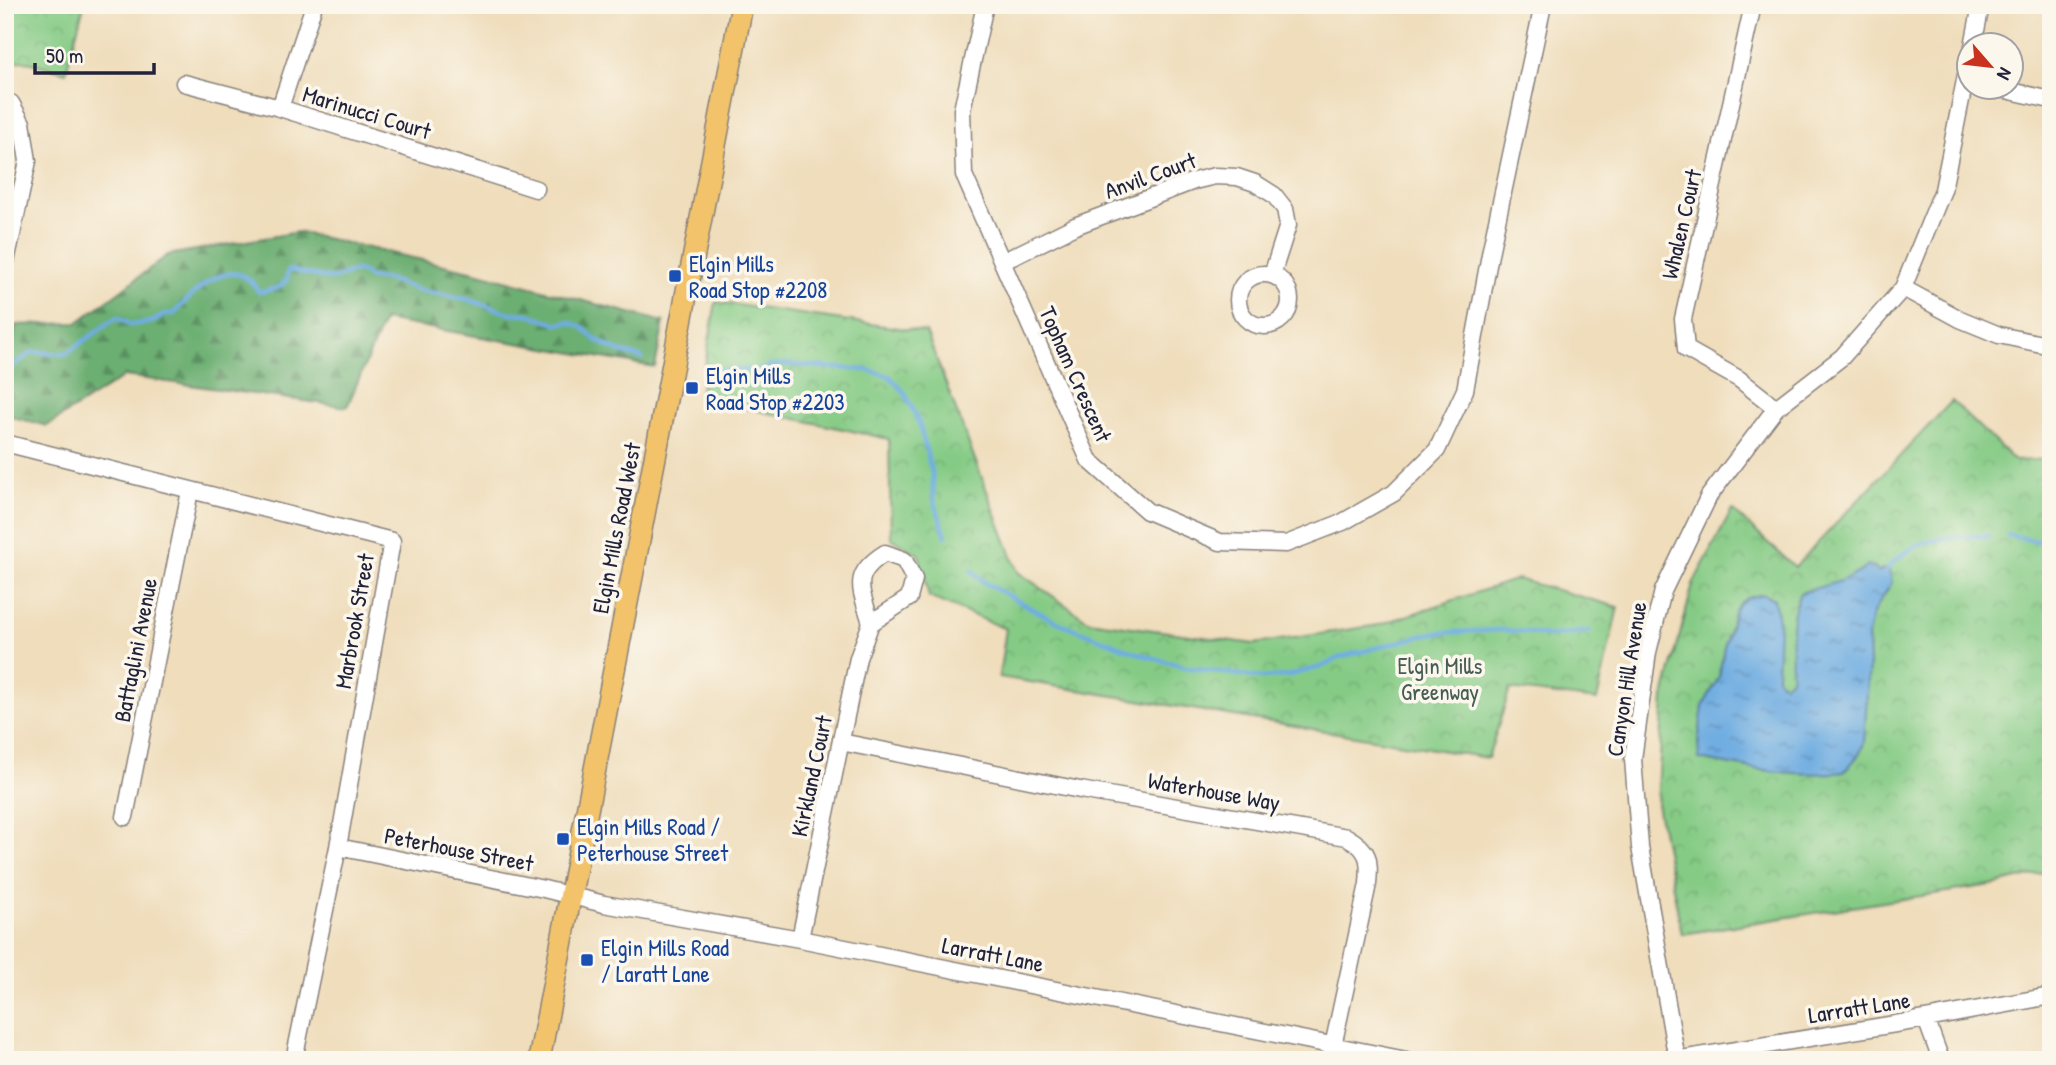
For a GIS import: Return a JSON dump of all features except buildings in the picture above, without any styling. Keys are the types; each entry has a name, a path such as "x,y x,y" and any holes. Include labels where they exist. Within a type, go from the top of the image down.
{"main road":[{"name":"Elgin Mills Road West","path":"539,1060 742,5"}],"street":[{"path":"280,108 314,5"},
{"name":"Topham Crescent","path":"985,5 962,110 964,175 1089,460 1147,511 1220,542 1286,544 1343,522 1394,493 1437,450 1465,390 1491,249 1543,5"},
{"name":"Whalen Court","path":"1753,5 1683,319 1686,349 1739,379 1776,408"},
{"path":"1976,32 1981,5"},
{"name":"Marinucci Court","path":"184,83 280,108 536,189"},
{"path":"2024,94 2051,100"},
{"name":"Canyon Hill Avenue","path":"1676,1060 1640,847 1633,759 1648,652 1663,591 1709,496 1776,408 1842,357 1903,288 1943,190 1961,102"},
{"path":"5,266 28,161 22,123 12,103"},
{"name":"Anvil Court","path":"1002,262 1075,226 1194,181 1215,176 1237,177 1255,183 1274,195 1285,209 1288,225 1272,275"},
{"path":"1903,288 1960,319 2000,335 2051,346"},
{"name":"Marbrook Street","path":"5,443 392,541 338,847 294,1060"},
{"name":"Battaglini Avenue","path":"125,817 190,491"},
{"name":"Kirkland Court","path":"800,939 858,658 871,623"},
{"name":"Waterhouse Way","path":"841,742 1080,790 1347,837 1360,844 1370,860 1368,884 1331,1053"},
{"name":"Peterhouse Street","path":"338,847 572,895"},
{"name":"Larratt Lane","path":"572,895 604,904 800,939 1331,1053 1406,1060"},
{"name":"Larratt Lane","path":"1676,1060 2051,996"},
{"path":"1926,1019 1941,1060"}],"green space":[{"path":"5,5 84,5 66,72 24,61 5,62"},
{"path":"298,232 475,272 664,322 655,367 384,320 347,407 125,376 47,426 5,415 5,377 16,325 77,323 168,255"},
{"name":"Elgin Mills Greenway","path":"716,302 926,332 1018,572 1089,621 1254,644 1379,625 1517,579 1618,607 1597,700 1510,689 1488,758 999,677 1006,629 929,597 919,555 891,538 889,439 699,398"},
{"path":"1952,401 2015,461 2051,459 2051,871 1997,884 1682,934 1657,804 1664,697 1693,584 1732,510 1795,567"}],"water":[{"path":"1868,566 1875,567 1878,572 1882,569 1889,570 1892,582 1873,613 1868,635 1864,743 1859,755 1844,772 1826,774 1771,771 1699,759 1698,742 1703,706 1719,677 1724,647 1739,604 1747,598 1763,594 1774,599 1779,626 1777,676 1780,682 1785,684 1791,679 1792,625 1800,593 1844,579"}],"waterway":[{"path":"5,371 33,352 66,354 117,317 130,325 152,322 166,314 174,314 215,278 238,274 249,280 259,292 278,288 287,280 289,270 333,279 355,271 363,272 369,278 388,279 418,290 467,299 509,313 528,314 557,324 569,322 582,327 596,340 616,350 642,358"},
{"path":"718,370 762,370 784,364 867,370 889,376 905,393 919,423 932,473 934,500 946,536"},
{"path":"2008,535 2051,544"},
{"path":"1887,569 1898,558 1921,544 1947,538 1989,536"},
{"path":"971,570 985,583 1057,622 1140,654 1185,667 1262,678 1286,676 1321,667 1341,657 1433,633 1500,630 1548,636 1590,631"}],"place":[{"name":"Elgin Mills Road Stop #2208","path":"675,276"},
{"name":"Elgin Mills Road Stop #2203","path":"692,388"},
{"name":"Elgin Mills Road / Peterhouse Street","path":"563,839"},
{"name":"Elgin Mills Road / Laratt Lane","path":"587,960"}]}
